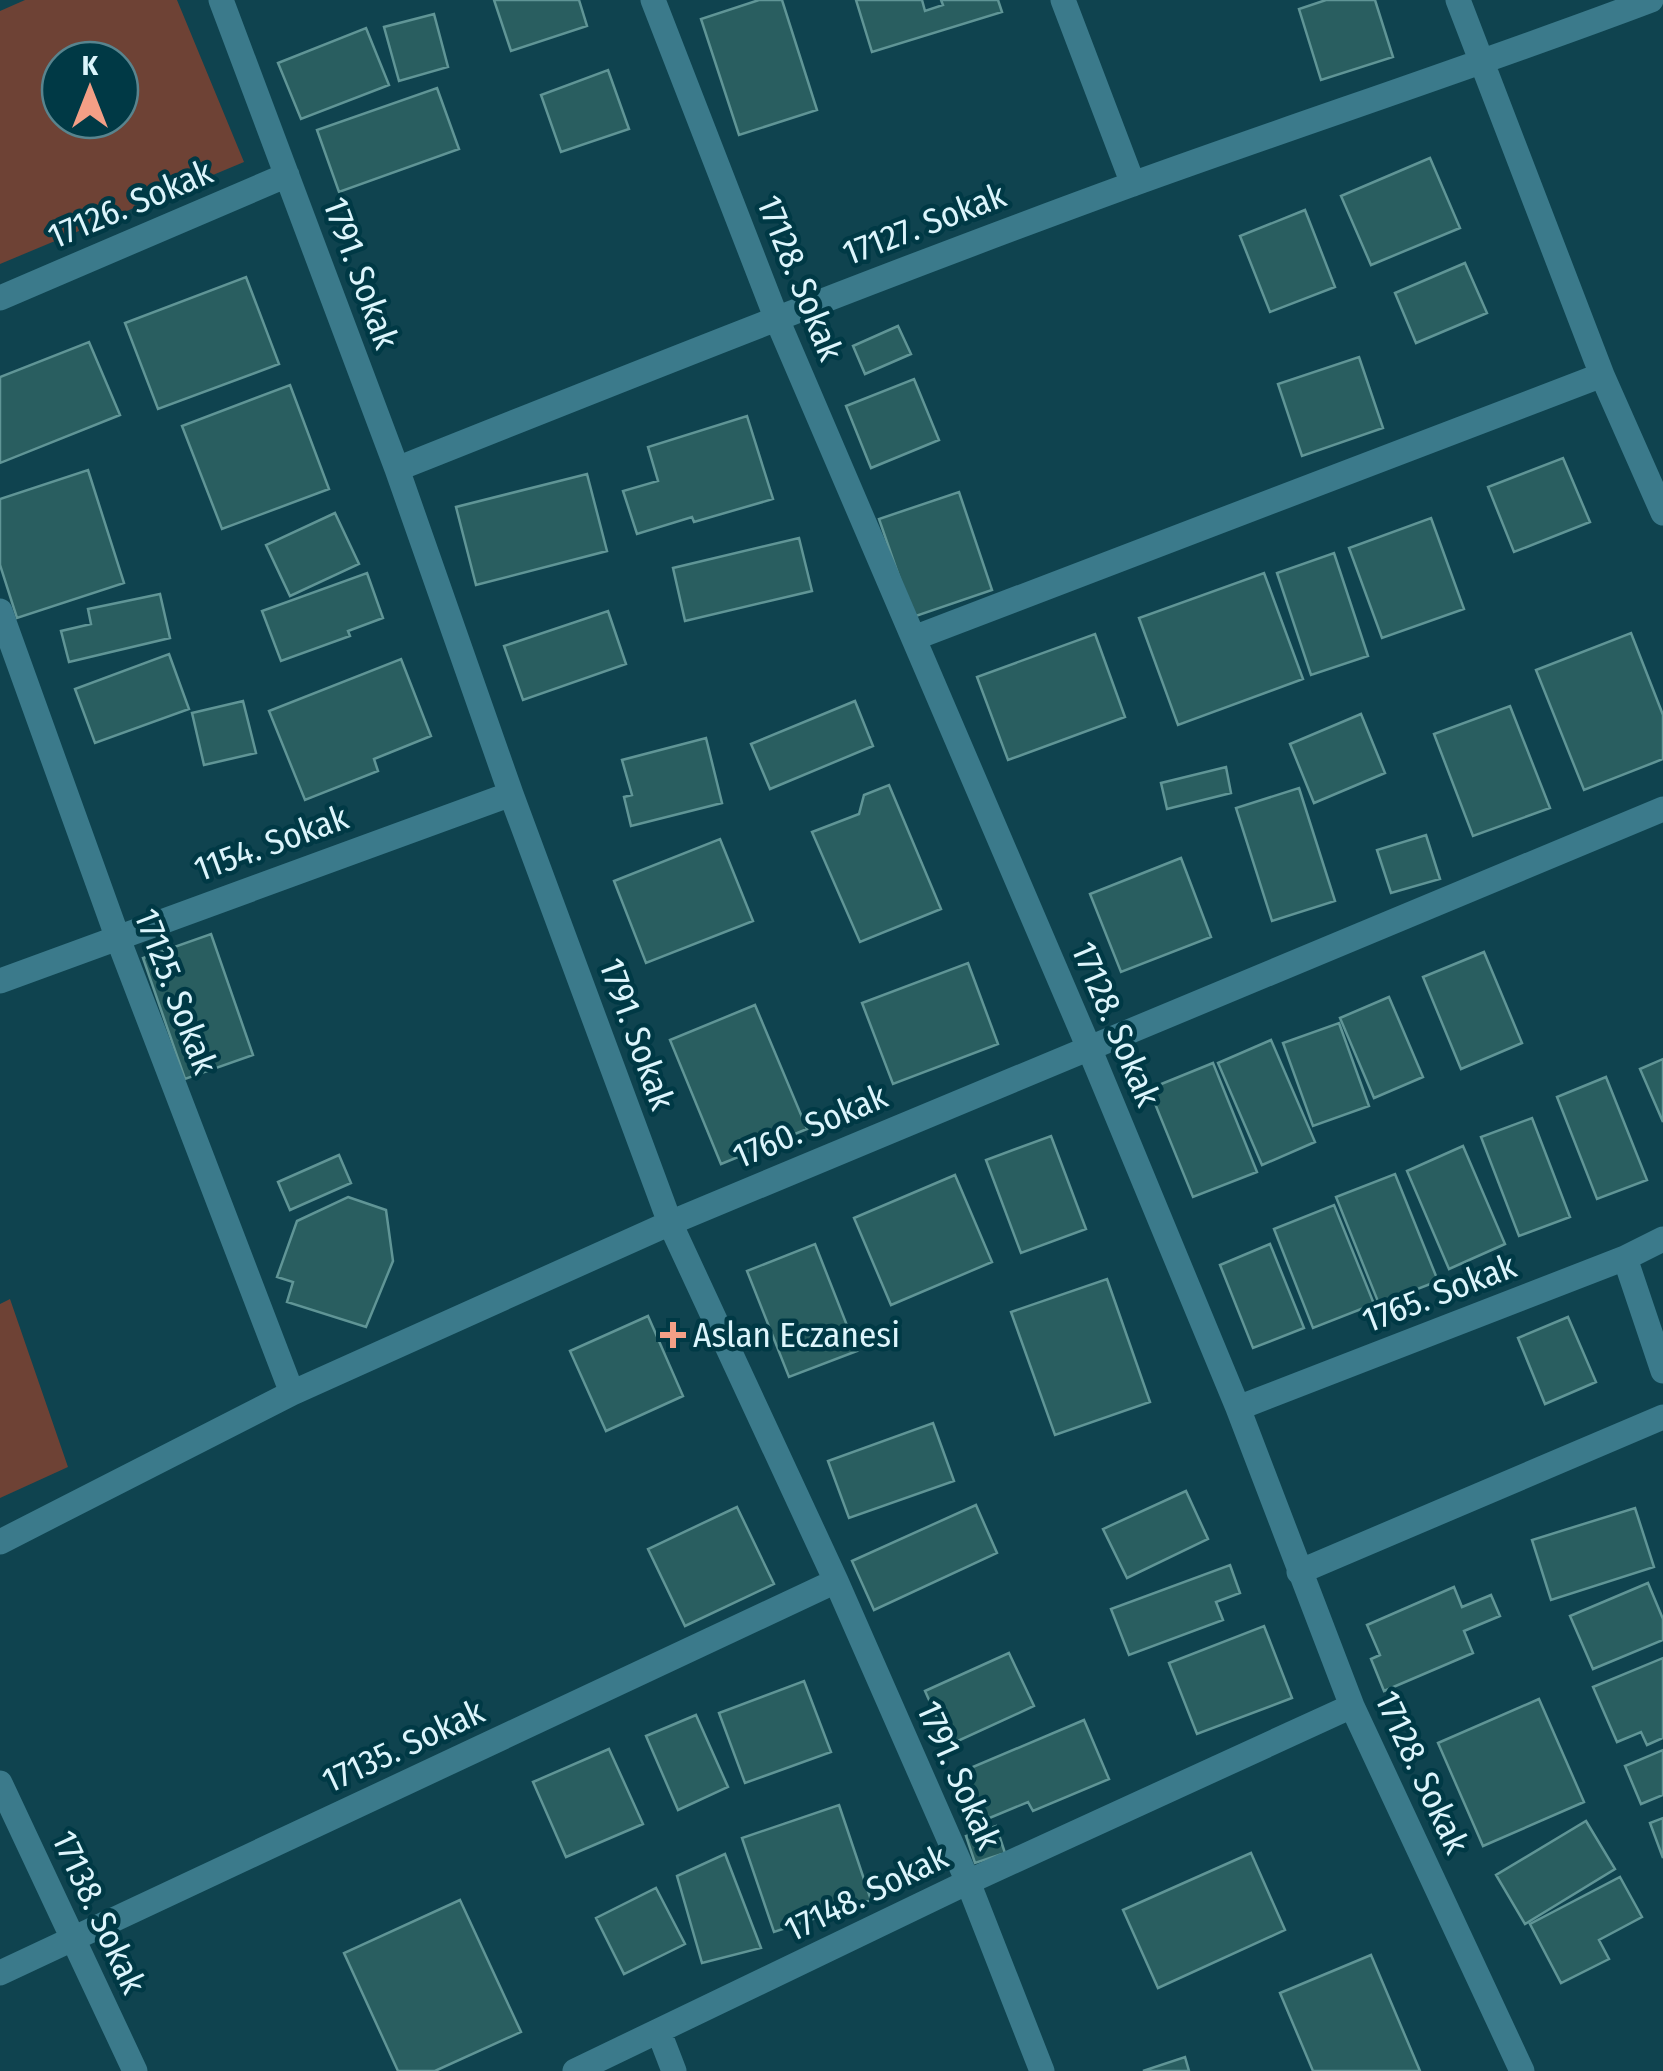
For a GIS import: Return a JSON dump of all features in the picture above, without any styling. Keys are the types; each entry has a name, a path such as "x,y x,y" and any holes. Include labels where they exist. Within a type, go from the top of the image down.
{"street":[{"name":"1791. Sokak","path":"221,0 397,469 511,794 670,1223 836,1581 968,1882 1042,2071"},
{"name":"17128. Sokak","path":"652,0 776,318 1238,1408 1352,1706 1522,2071"},
{"path":"1063,0 1133,184"},
{"path":"1458,0 1602,375 1663,513"},
{"name":"17127. Sokak","path":"397,469 776,318 1133,184 1483,63 1651,0"},
{"name":"17126. Sokak","path":"0,298 288,175"},
{"path":"914,638 1602,375"},
{"name":"17125. Sokak","path":"2,626 292,1394"},
{"name":"1154. Sokak","path":"0,981 511,794"},
{"name":"1760. Sokak","path":"0,1542 292,1394 670,1223 1663,810"},
{"name":"1765. Sokak","path":"1238,1408 1625,1258 1663,1239"},
{"path":"1625,1258 1663,1371"},
{"path":"1299,1572 1663,1417"},
{"name":"17135. Sokak","path":"0,1973 836,1581"},
{"name":"17148. Sokak","path":"576,2071 968,1882 1352,1706"},
{"name":"17138. Sokak","path":"0,1782 135,2071"},
{"path":"659,2032 674,2071"}],"shaded area":[{"path":"25,0 177,0 244,162 0,264 0,11"},
{"path":"10,1299 68,1467 0,1498 0,1304"}],"building":[{"path":"494,0 579,0 587,26 511,51"},
{"path":"759,0 782,0 817,110 739,135 701,19"},
{"path":"856,0 922,0 925,11 943,5 941,0 998,0 1002,12 872,52"},
{"path":"1326,0 1375,0 1393,57 1321,80 1299,9"},
{"path":"434,14 448,67 399,81 384,27"},
{"path":"366,28 389,85 301,119 278,63"},
{"path":"608,70 629,129 561,152 541,95"},
{"path":"437,88 459,149 339,192 317,130"},
{"path":"1430,158 1460,228 1371,265 1341,196"},
{"path":"1305,210 1335,287 1270,312 1240,236"},
{"path":"1465,263 1487,313 1416,343 1395,293"},
{"path":"246,277 279,364 158,409 125,323"},
{"path":"898,326 911,354 865,374 853,346"},
{"path":"89,342 120,415 0,463 0,377"},
{"path":"1359,357 1383,428 1302,456 1278,384"},
{"path":"914,379 939,440 871,468 846,406"},
{"path":"290,385 329,489 222,529 182,426"},
{"path":"747,416 773,499 637,534 623,491 658,481 648,447"},
{"path":"1563,458 1590,522 1514,552 1488,487"},
{"path":"88,470 124,583 17,618 0,565 0,499"},
{"path":"587,474 607,551 476,585 456,507"},
{"path":"959,492 992,590 913,617 879,519"},
{"path":"335,513 359,564 290,596 266,545"},
{"path":"1431,518 1464,609 1382,638 1349,548"},
{"path":"799,538 812,591 685,621 673,568"},
{"path":"1334,553 1368,656 1311,675 1277,573"},
{"path":"367,573 383,618 348,631 350,636 281,661 262,611"},
{"path":"1264,573 1303,679 1178,725 1139,618"},
{"path":"160,594 170,638 69,662 61,631 91,624 88,609"},
{"path":"608,611 626,664 523,700 504,646"},
{"path":"1631,633 1663,715 1663,759 1584,790 1536,670"},
{"path":"1095,634 1125,717 1008,760 977,677"},
{"path":"169,654 189,709 95,743 75,689"},
{"path":"401,659 431,736 374,759 378,771 305,800 269,711"},
{"path":"243,701 256,753 204,765 192,713"},
{"path":"855,701 873,746 770,789 751,744"},
{"path":"1510,706 1550,808 1473,836 1434,734"},
{"path":"1361,714 1385,773 1314,803 1290,744"},
{"path":"706,738 722,803 631,826 624,797 632,795 622,760"},
{"path":"1226,767 1231,793 1167,809 1161,783"},
{"path":"889,785 941,909 860,942 812,832 859,814 864,795"},
{"path":"1299,788 1335,901 1272,921 1236,808"},
{"path":"1426,835 1440,879 1391,893 1377,850"},
{"path":"720,839 753,921 646,963 614,881"},
{"path":"1181,858 1211,937 1121,972 1090,894"},
{"path":"211,934 253,1055 185,1079 143,958"},
{"path":"1484,952 1522,1043 1461,1069 1423,977"},
{"path":"968,963 998,1044 893,1084 862,1003"},
{"path":"1389,997 1423,1077 1374,1098 1340,1018"},
{"path":"755,1005 807,1129 721,1164 670,1040"},
{"path":"1339,1023 1369,1106 1313,1126 1283,1043"},
{"path":"1271,1040 1315,1142 1262,1165 1218,1063"},
{"path":"1663,1059 1663,1122 1640,1069"},
{"path":"1213,1063 1257,1172 1193,1197 1149,1089"},
{"path":"1606,1077 1647,1180 1597,1199 1557,1097"},
{"path":"1532,1118 1570,1217 1519,1236 1481,1137"},
{"path":"1051,1136 1086,1229 1021,1253 986,1160"},
{"path":"1463,1146 1505,1244 1449,1269 1407,1171"},
{"path":"339,1155 351,1183 290,1210 278,1182"},
{"path":"1395,1174 1438,1281 1379,1304 1336,1197"},
{"path":"955,1175 992,1262 891,1305 854,1218"},
{"path":"348,1197 386,1210 393,1261 366,1327 287,1302 293,1282 277,1277 297,1221"},
{"path":"1334,1205 1374,1304 1313,1328 1274,1229"},
{"path":"815,1244 857,1351 789,1377 747,1271"},
{"path":"1270,1244 1304,1328 1253,1348 1220,1265"},
{"path":"1107,1279 1150,1402 1055,1435 1011,1312"},
{"path":"648,1316 683,1396 606,1431 570,1351"},
{"path":"1568,1317 1596,1382 1545,1404 1518,1338"},
{"path":"933,1423 954,1481 849,1518 828,1461"},
{"path":"1186,1491 1208,1539 1127,1578 1103,1529"},
{"path":"976,1505 997,1553 874,1610 852,1561"},
{"path":"737,1507 774,1584 685,1626 648,1549"},
{"path":"1635,1508 1654,1567 1551,1600 1532,1540"},
{"path":"1230,1565 1240,1593 1216,1602 1223,1620 1129,1655 1111,1609"},
{"path":"1648,1583 1663,1619 1663,1640 1593,1669 1570,1616"},
{"path":"1454,1587 1462,1607 1491,1595 1500,1616 1464,1631 1473,1653 1384,1691 1371,1659 1380,1655 1367,1625"},
{"path":"1264,1626 1292,1698 1197,1734 1169,1663"},
{"path":"1009,1653 1034,1706 949,1745 925,1691"},
{"path":"1663,1658 1663,1738 1647,1745 1641,1732 1617,1742 1593,1687"},
{"path":"804,1681 831,1752 745,1783 719,1713"},
{"path":"1539,1699 1584,1802 1483,1846 1438,1743"},
{"path":"696,1715 728,1787 678,1810 646,1736"},
{"path":"1084,1720 1109,1779 1033,1811 1028,1802 975,1824 954,1775"},
{"path":"609,1749 643,1824 566,1857 533,1782"},
{"path":"1663,1750 1663,1795 1641,1804 1625,1766"},
{"path":"839,1805 871,1900 774,1932 742,1838"},
{"path":"1663,1818 1663,1858 1650,1823"},
{"path":"1586,1821 1615,1869 1525,1924 1496,1875"},
{"path":"996,1826 1005,1853 975,1863 966,1836"},
{"path":"1251,1853 1285,1930 1158,1988 1123,1910"},
{"path":"725,1854 761,1948 702,1963 677,1876"},
{"path":"1620,1877 1642,1917 1599,1940 1609,1959 1561,1983 1530,1924"},
{"path":"656,1888 685,1944 624,1974 596,1918"},
{"path":"460,1900 521,2032 435,2071 398,2071 344,1953"},
{"path":"1371,1955 1420,2071 1313,2071 1280,1993"},
{"path":"1185,2057 1189,2071 1143,2071"}],"place":[{"name":"Aslan Eczanesi","path":"673,1335"}]}
